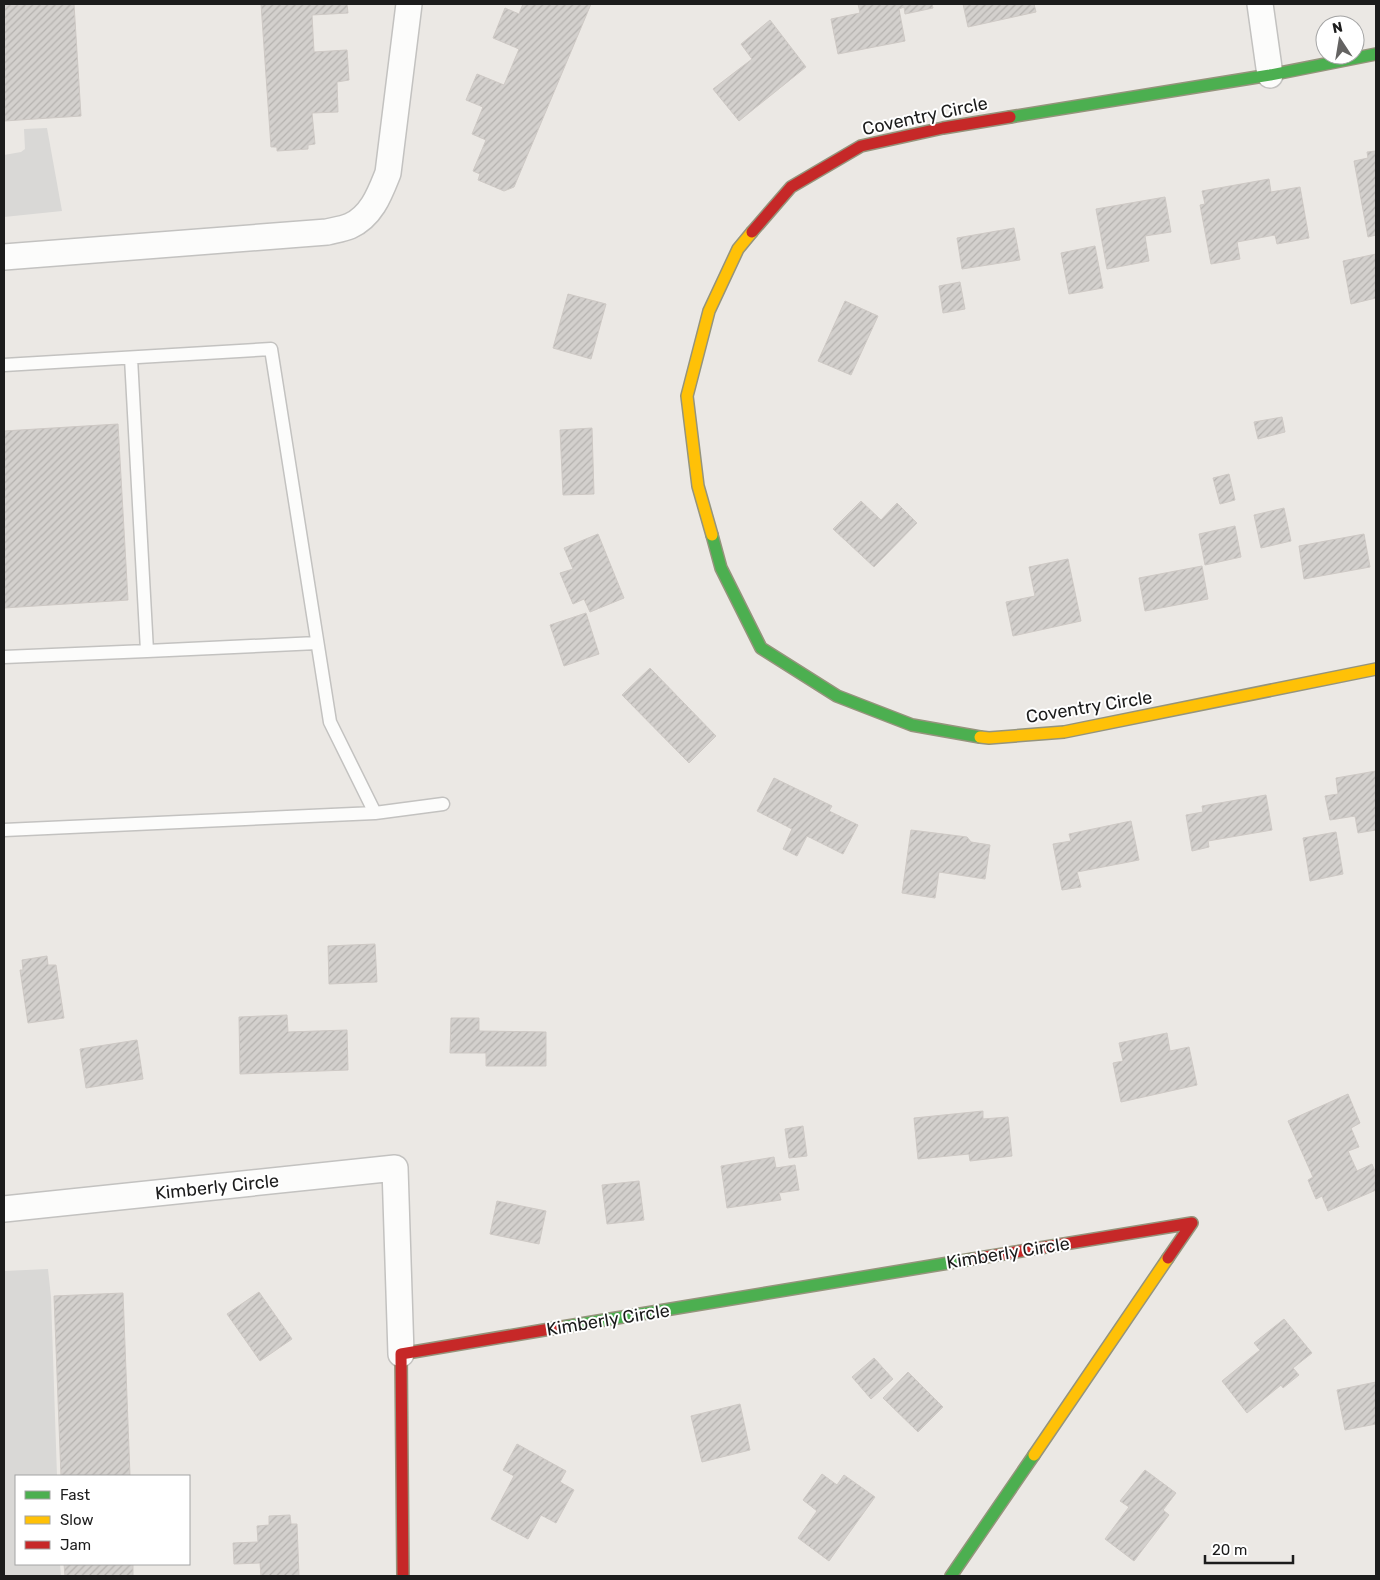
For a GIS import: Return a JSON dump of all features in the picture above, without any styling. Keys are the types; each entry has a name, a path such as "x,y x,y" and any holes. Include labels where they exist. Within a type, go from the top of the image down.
{"street":[{"path":"4,257 327,232 350,226 366,215 379,196 388,173 409,4"},
{"path":"1260,4 1270,75"},
{"name":"Coventry Circle","path":"1376,54 1270,75 942,128 862,146 791,188 738,249 709,311 687,396 698,486 721,568 761,648 837,696 912,725 989,738 1064,732 1376,669"},
{"name":"Kimberly Circle","path":"4,1209 395,1168 401,1354 403,1576"},
{"name":"Kimberly Circle","path":"401,1354 1192,1223 951,1576"}],"lane":[{"path":"4,365 271,350 330,722 375,813"},
{"path":"131,358 147,651"},
{"path":"4,657 317,643"},
{"path":"4,830 375,813 443,804"}],"shaded area":[{"path":"47,128 62,211 4,217 4,155 21,152 25,149 24,129"},
{"path":"48,1269 51,1297 57,1475 15,1475 15,1565 60,1565 61,1576 4,1576 4,1271"}],"building":[{"path":"4,4 74,4 81,116 4,121"},
{"path":"261,4 347,4 348,13 312,15 314,52 347,50 349,80 337,82 338,112 312,113 315,144 308,145 308,149 277,151 277,147 271,147"},
{"path":"523,4 591,4 514,187 504,191 478,180 480,174 473,171 486,140 472,134 483,107 466,100 477,74 504,85 519,49 493,38 505,8 519,14"},
{"path":"858,4 932,4 933,8 905,14 904,7 899,9 905,41 838,54 831,19 860,13"},
{"path":"963,4 1034,4 1036,12 968,27"},
{"path":"770,20 806,67 739,121 713,89 752,59 741,44"},
{"path":"1376,151 1376,235 1368,237 1354,161 1368,158 1367,152"},
{"path":"1269,179 1271,192 1300,187 1309,238 1277,244 1275,235 1237,242 1240,259 1211,264 1200,205 1205,204 1202,191"},
{"path":"1165,197 1171,232 1145,236 1149,261 1107,269 1096,209"},
{"path":"1014,228 1020,260 962,269 957,238"},
{"path":"1095,246 1103,288 1069,294 1061,253"},
{"path":"1376,254 1376,298 1351,304 1343,261"},
{"path":"960,282 965,309 943,313 939,286"},
{"path":"568,294 606,304 591,359 553,348"},
{"path":"845,301 878,316 851,375 818,361"},
{"path":"1282,417 1285,432 1258,439 1254,422"},
{"path":"118,424 128,600 4,608 4,431"},
{"path":"592,428 594,494 563,495 560,430"},
{"path":"1229,474 1235,500 1220,504 1213,478"},
{"path":"861,501 881,520 897,503 917,523 874,567 833,529"},
{"path":"1284,508 1291,541 1261,548 1254,515"},
{"path":"1235,526 1241,557 1205,565 1199,534"},
{"path":"598,534 624,598 590,612 584,599 573,604 560,573 573,569 564,548"},
{"path":"1364,534 1370,567 1304,579 1299,546"},
{"path":"1068,559 1081,621 1013,636 1006,602 1035,596 1029,567"},
{"path":"1202,566 1208,599 1145,611 1139,578"},
{"path":"586,613 599,654 564,666 550,625"},
{"path":"650,668 716,736 689,763 622,695"},
{"path":"1376,771 1376,830 1358,833 1355,816 1330,820 1325,796 1338,794 1336,778"},
{"path":"774,778 832,806 829,811 858,825 843,854 807,836 797,856 783,849 792,829 757,811"},
{"path":"1266,795 1272,830 1208,841 1209,847 1192,851 1186,815 1203,812 1202,806"},
{"path":"1131,821 1139,860 1077,872 1081,887 1062,890 1053,844 1071,841 1069,834"},
{"path":"911,830 967,837 971,842 990,845 985,879 939,872 935,898 902,893"},
{"path":"1336,832 1343,874 1310,881 1303,838"},
{"path":"375,944 377,982 329,984 328,946"},
{"path":"47,956 48,965 56,965 64,1018 28,1023 20,970 23,970 22,960"},
{"path":"287,1015 288,1032 347,1030 348,1070 240,1074 239,1017"},
{"path":"451,1018 479,1018 479,1031 546,1032 546,1066 486,1066 486,1053 450,1053"},
{"path":"1167,1033 1170,1051 1189,1047 1197,1085 1121,1102 1113,1063 1123,1061 1119,1043"},
{"path":"137,1040 143,1079 86,1088 80,1049"},
{"path":"1348,1094 1360,1123 1351,1128 1359,1147 1348,1151 1357,1171 1372,1164 1376,1174 1376,1190 1328,1211 1322,1196 1316,1199 1308,1180 1313,1177 1288,1121"},
{"path":"983,1111 983,1119 1008,1117 1012,1156 970,1161 969,1154 918,1159 914,1118"},
{"path":"803,1126 807,1156 789,1158 785,1129"},
{"path":"774,1157 776,1168 795,1165 799,1190 779,1193 781,1200 727,1208 721,1166"},
{"path":"639,1181 644,1220 607,1224 602,1185"},
{"path":"497,1201 546,1211 539,1244 490,1234"},
{"path":"259,1292 292,1339 260,1361 227,1314"},
{"path":"123,1293 130,1475 61,1475 54,1296"},
{"path":"1284,1319 1312,1353 1293,1368 1299,1375 1283,1388 1281,1385 1247,1413 1222,1381 1260,1350 1254,1343"},
{"path":"874,1358 893,1379 871,1399 852,1377"},
{"path":"908,1372 943,1407 918,1432 883,1398"},
{"path":"1376,1382 1376,1424 1345,1430 1337,1390"},
{"path":"740,1404 750,1450 702,1462 691,1416"},
{"path":"517,1444 566,1471 560,1482 574,1490 556,1523 541,1515 528,1539 491,1519 514,1476 503,1470"},
{"path":"1145,1470 1176,1493 1163,1510 1169,1515 1134,1561 1105,1539 1129,1507 1120,1501"},
{"path":"822,1474 837,1485 844,1475 875,1497 829,1561 798,1538 817,1511 803,1500"},
{"path":"290,1515 291,1524 297,1524 299,1576 261,1576 260,1563 234,1564 233,1543 258,1542 257,1526 269,1525 269,1516"},
{"path":"64,1565 133,1565 133,1576 65,1576"}],"traffic: fast":[{"path":"1010,117 1270,75 1376,54"},
{"path":"712,535 721,568 761,648 837,696 912,725 980,737"},
{"path":"562,1327 973,1259"},
{"path":"951,1576 1034,1455"}],"traffic: slow":[{"path":"712,535 698,486 687,396 709,311 738,249 752,232"},
{"path":"980,737 989,738 1064,732 1376,669"},
{"path":"1034,1455 1168,1258"}],"traffic: jam":[{"path":"752,232 791,187 861,146 943,128 1010,117"},
{"path":"973,1259 1192,1223 1168,1258"},
{"path":"403,1576 401,1354 562,1327"}]}
